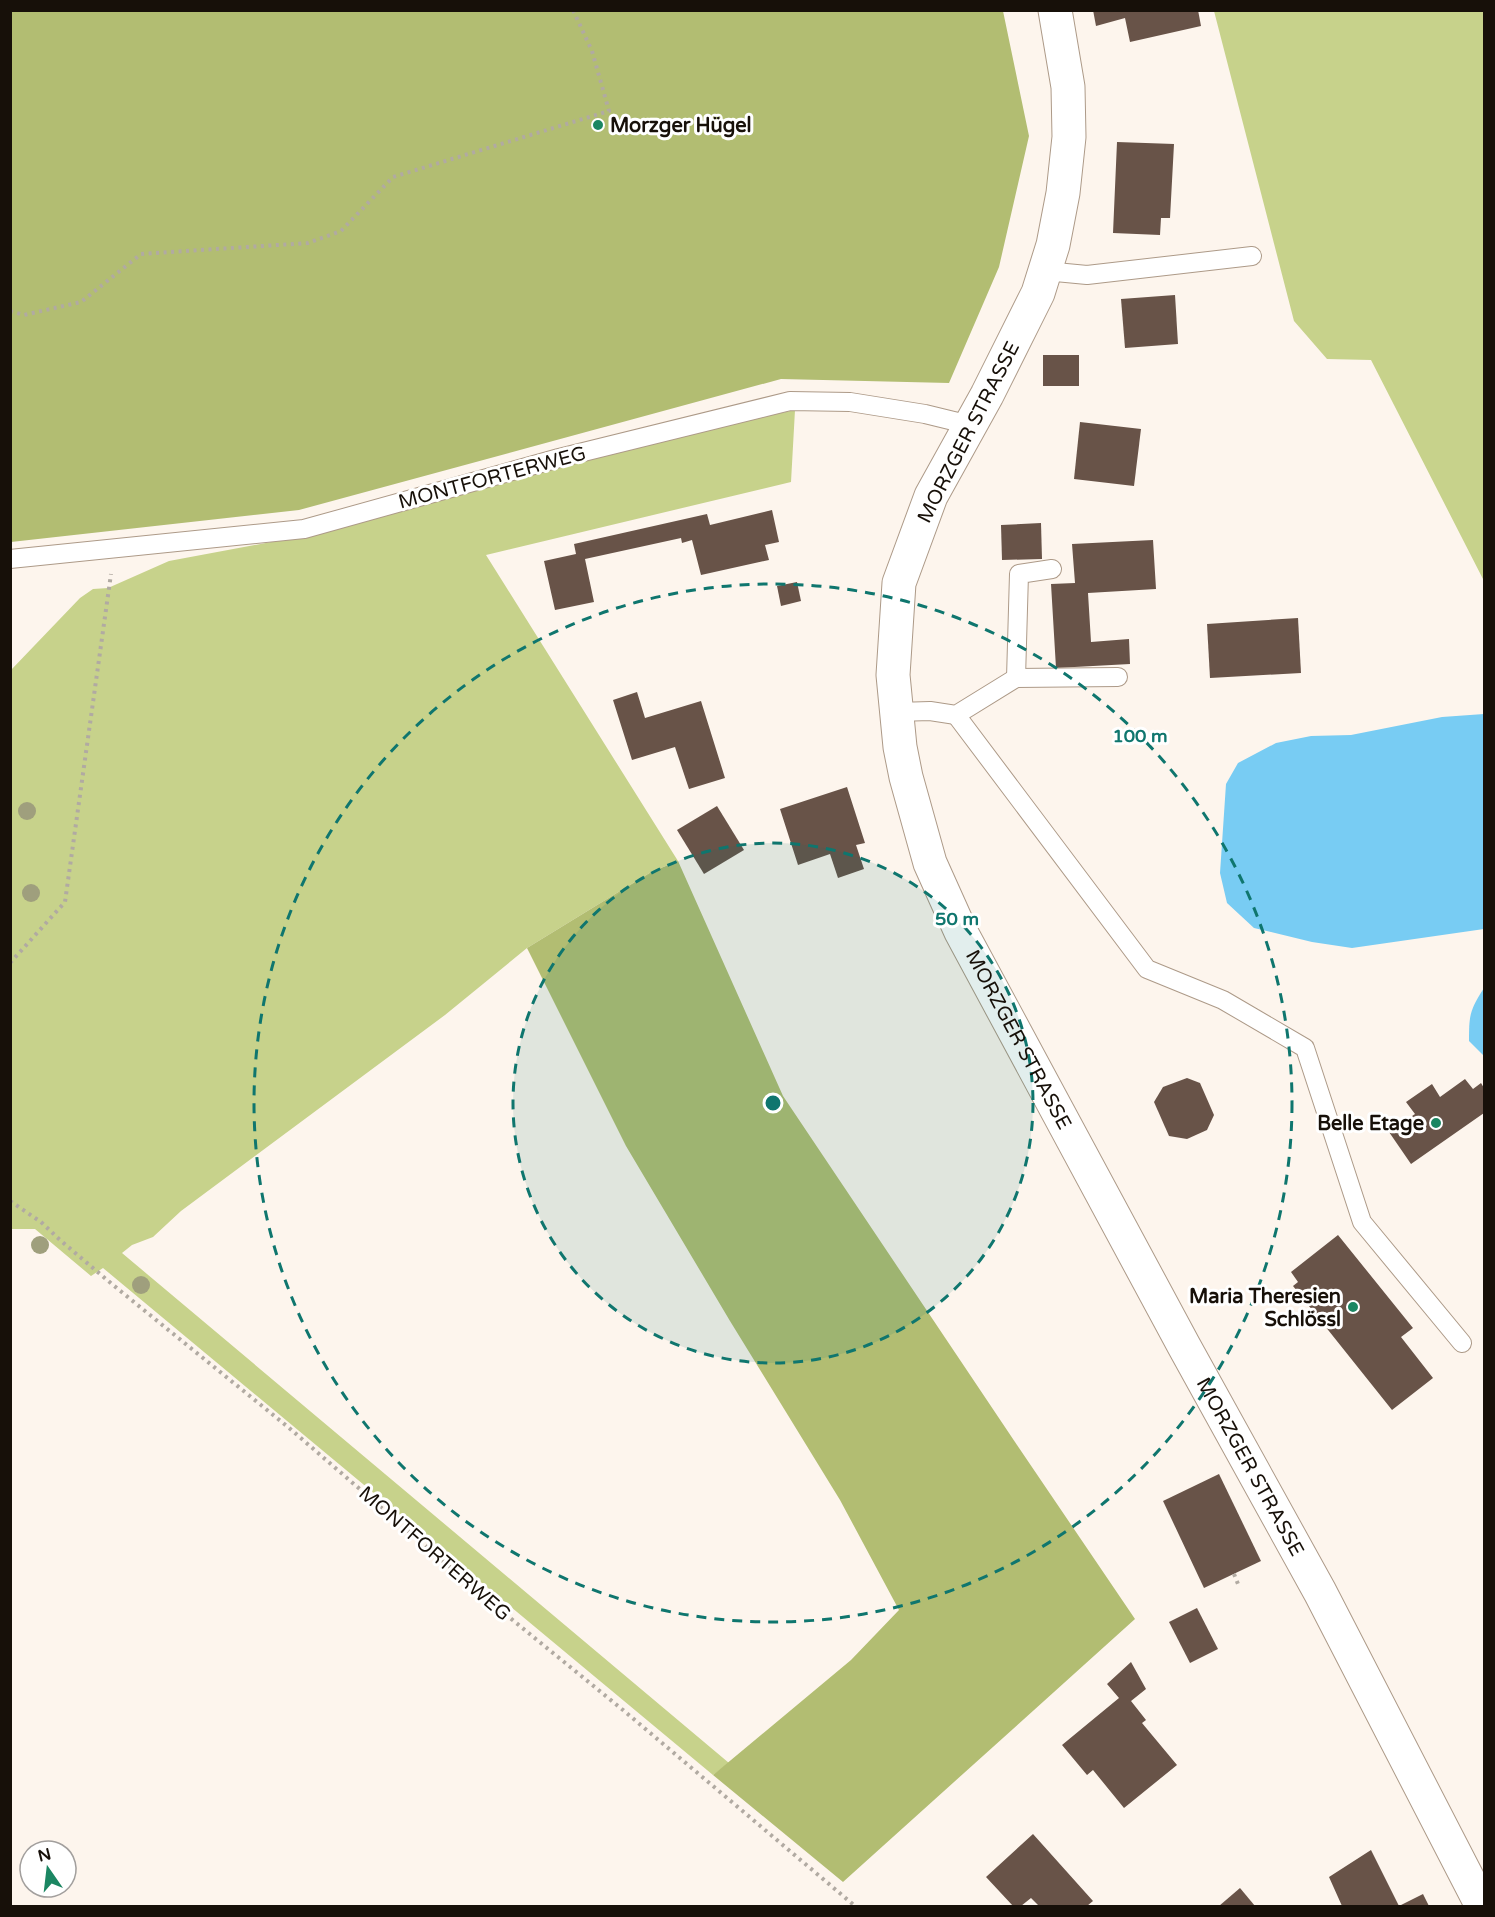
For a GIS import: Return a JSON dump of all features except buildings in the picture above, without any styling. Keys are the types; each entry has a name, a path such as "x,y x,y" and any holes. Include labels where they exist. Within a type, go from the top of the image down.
{"street":[{"name":"MORZGER STRASSE","path":"1055,10 1068,87 1069,137 1063,193 1053,245 1038,293 1021,330 931,496 899,583 893,675 900,747 906,777 930,863 961,932 1178,1336 1320,1592 1482,1906"}],"lane":[{"path":"1045,272 1087,275 1252,256"},
{"name":"MONTFORTERWEG","path":"10,559 304,529 559,458 790,401 850,402 925,414 970,425"},
{"path":"1016,678 1019,574 1052,569"},
{"path":"897,712 930,711 956,715 1016,678 1118,677"},
{"path":"956,715 1147,969 1222,1000 1305,1048 1362,1222 1462,1343"}],"path":[{"path":"10,311 24,315 81,302 141,254 308,243 341,231 393,177 609,111 592,51 573,10"},
{"path":"10,963 65,902 108,588 116,548"},
{"name":"MONTFORTERWEG","path":"11,1202 41,1222 113,1285 288,1427 480,1593 855,1906"},
{"path":"1234,1574 1238,1584"}],"green space":[{"path":"10,11 1003,11 1029,136 999,267 949,383 781,379 299,510 11,542"},
{"path":"1214,11 1484,11 1484,581 1371,360 1327,359 1294,321"},
{"path":"795,410 791,482 486,555 678,861 651,872 527,948 445,1015 181,1211 153,1237 132,1245 122,1253 729,1763 713,1775 103,1268 91,1276 35,1229 11,1229 11,670 80,598 93,589 108,588 169,561 271,542 391,514 637,443"},
{"path":"678,861 783,1096 1135,1619 843,1882 713,1775 851,1660 899,1610 840,1500 626,1146 527,948 651,872"}],"water":[{"path":"1484,714 1484,929 1352,948 1312,942 1254,928 1227,903 1220,873 1226,784 1238,763 1276,743 1311,736 1351,735 1442,717"},
{"path":"1484,988 1484,1056 1469,1041 1469,1024 1471,1013"}],"place":[{"name":"Morzger Hügel","path":"598,125"},
{"name":"Belle Etage","path":"1436,1123"},
{"name":"Maria Theresien Schlössl","path":"1353,1307"}]}
